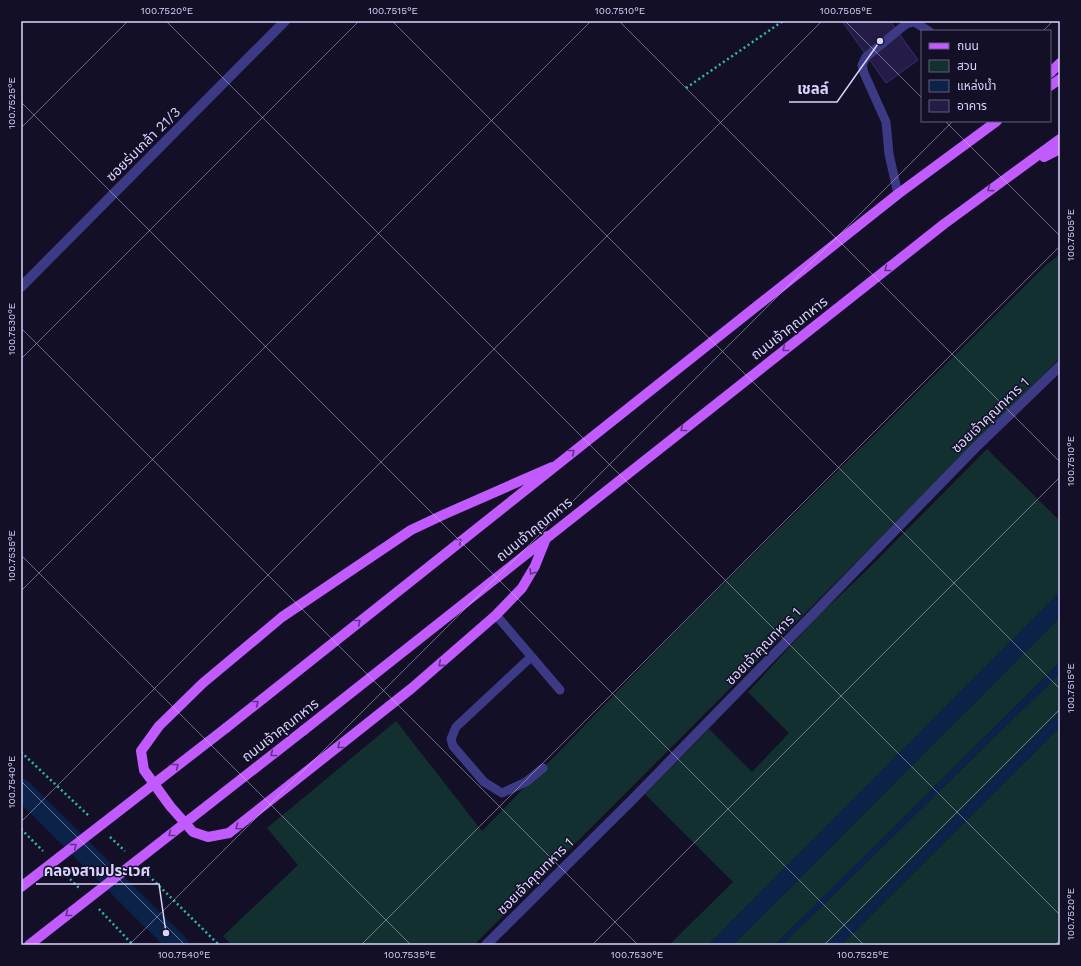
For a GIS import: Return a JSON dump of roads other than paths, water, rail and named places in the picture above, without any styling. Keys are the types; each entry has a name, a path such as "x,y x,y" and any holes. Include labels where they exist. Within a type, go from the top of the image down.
{"main road":[{"path":"1051,72 1060,63"},
{"path":"1051,85 1060,79"},
{"path":"21,887 226,728 552,467 898,194 996,122"},
{"name":"ถนนเจ้าคุณทหาร","path":"29,945 304,730 547,536 944,224 1060,139"},
{"path":"1022,167 1060,149"},
{"path":"547,536 535,566 522,588 496,615 412,688 229,833 208,837 193,832 170,806 144,770 141,751 159,726 203,683 282,617 411,530 552,467"}],"street":[{"name":"ซอยร่มเกล้า 21/3","path":"21,287 285,21"},
{"name":"ซอยเจ้าคุณทหาร 1","path":"486,945 632,800 976,447 1060,366"}],"lane":[{"path":"898,194 889,154 886,122 864,73 862,65 866,58 906,24 914,22 928,30"},
{"path":"496,615 560,690"},
{"path":"532,657 456,727 451,739 453,746 484,782 502,793 526,782 543,768"}],"water":[{"path":"1060,592 1060,617 733,945 708,945"},
{"path":"1060,662 1060,673 782,945 775,945"},
{"path":"1060,712 1060,727 841,945 827,945"}],"waterway":[{"path":"21,789 178,945"}],"place":[{"name":"เชลล์","path":"880,41"},
{"name":"คลองสามประเวศ","path":"166,933"}]}
